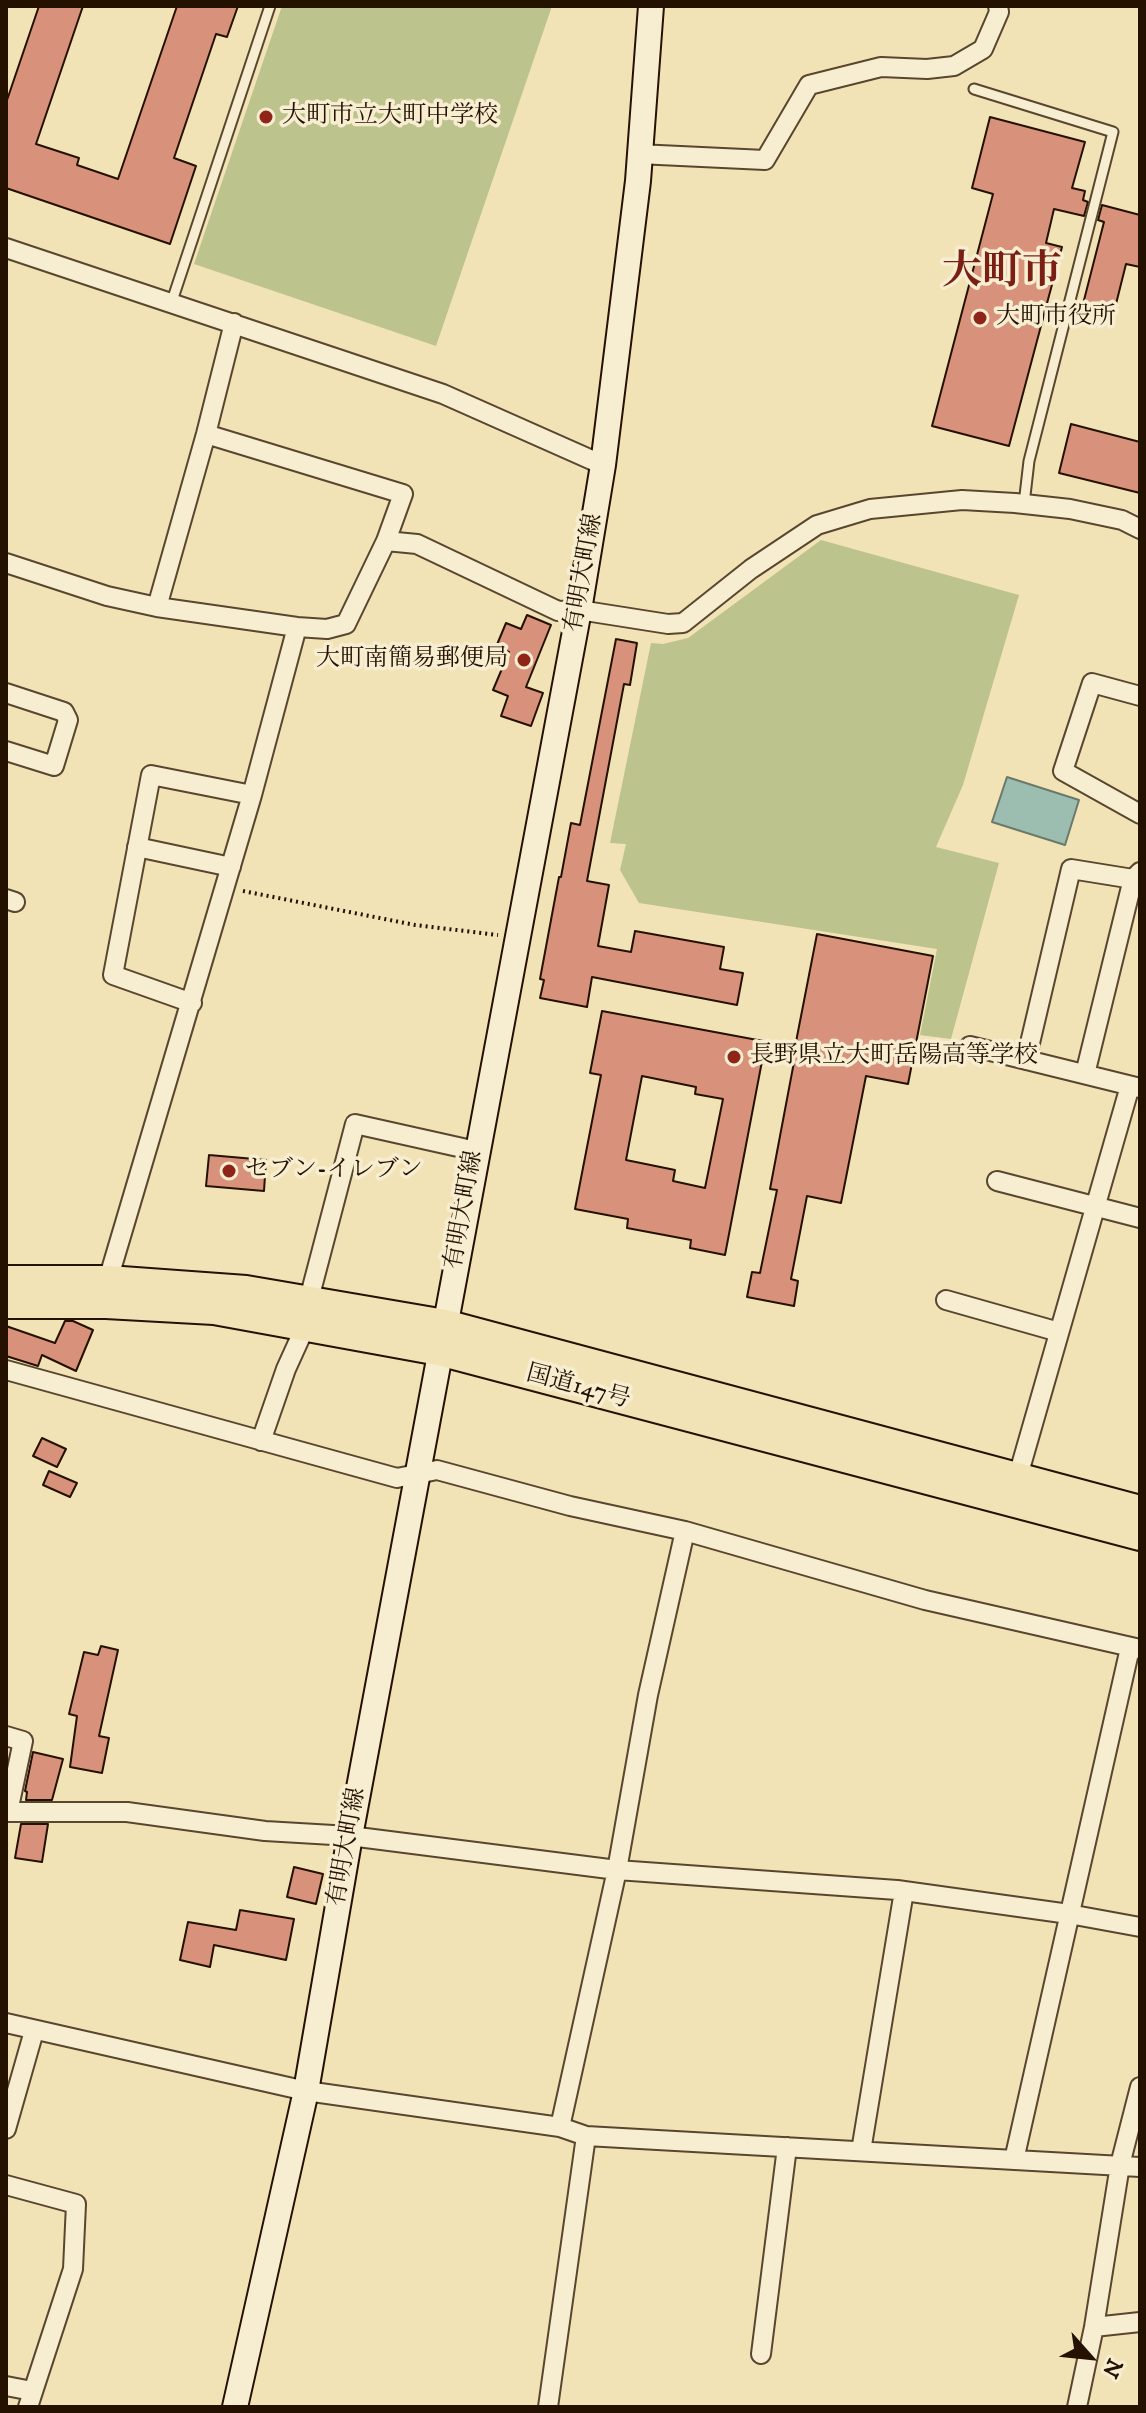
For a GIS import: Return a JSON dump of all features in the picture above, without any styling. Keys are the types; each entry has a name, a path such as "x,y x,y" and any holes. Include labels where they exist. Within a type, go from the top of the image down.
{"highway":[{"name":"国道147号","path":"6,1280 108,1280 246,1290 307,1312"},
{"name":"国道147号","path":"6,1304 106,1304 307,1312 442,1337 1014,1489 1140,1510"},
{"name":"国道147号","path":"1014,1489 1140,1536"}],"main road":[{"name":"有明大町線","path":"235,2407 306,2091 476,1151 579,610 603,465 638,181 651,6"}],"street":[{"path":"638,154 765,160 809,85 881,67 927,69 954,66 983,49 999,12 998,6"},
{"path":"6,248 443,394 603,465"},
{"path":"157,607 234,323"},
{"path":"6,563 107,596 157,607 297,627 327,629 346,624 386,541 403,494 206,434"},
{"path":"386,541 417,544 558,611 579,610 668,624 683,623 751,569 817,525 870,509 962,500 1024,504 1070,509 1122,520 1140,529"},
{"path":"108,1280 192,1003 297,627"},
{"path":"1140,696 1092,683 1063,771 1140,814"},
{"path":"6,693 64,712 68,720 54,766 6,751"},
{"path":"192,1003 113,975 151,775 252,795"},
{"path":"137,847 231,867"},
{"path":"1026,1060 1071,869 1137,875 1085,1074"},
{"path":"970,1046 1135,1087 1095,1205 1014,1489"},
{"path":"261,1441 307,1312 355,1124 476,1151"},
{"path":"997,1181 1140,1218"},
{"path":"946,1300 1059,1332"},
{"path":"6,1370 397,1478 437,1470 570,1506 685,1531 925,1600 1135,1648 1069,1914 1014,2160"},
{"path":"560,2127 617,1870 648,1695 685,1531"},
{"path":"6,1736 23,1741 7,1812 127,1812 265,1831 350,1836 617,1870 904,1891 1140,1927"},
{"path":"861,2151 904,1891"},
{"path":"6,2023 306,2091 560,2127 586,2136 1140,2167"},
{"path":"6,2129 34,2031"},
{"path":"1077,2407 1094,2327 1120,2165 1140,2087"},
{"path":"548,2407 586,2136"},
{"path":"761,2354 787,2147"},
{"path":"6,2185 76,2204 73,2269 30,2399 6,2386"},
{"path":"1094,2327 1140,2322"}],"lane":[{"path":"171,304 270,6"},
{"path":"974,89 1113,132 1029,461 1024,504"}],"path":[{"path":"225,887 415,925 517,937"}],"green space":[{"path":"282,6 552,6 436,346 194,264"},
{"path":"821,540 1019,595 963,785 936,847 999,863 951,1039 920,1035 937,949 639,903 620,870 626,844 610,843 651,643 663,644 688,638"}],"shaded area":[{"path":"1007,777 1079,800 1065,845 992,822"}],"building":[{"path":"39,6 83,6 36,144 79,158 77,165 118,179 177,6 238,6 227,37 216,34 174,158 196,166 170,244 6,188 6,103"},
{"path":"990,117 1085,142 1072,188 1085,191 1083,200 1088,202 1084,216 1054,209 1046,243 1062,247 1009,446 932,426 993,194 972,188"},
{"path":"1102,205 1140,215 1140,267 1126,264 1114,312 1083,304 1104,222 1098,220"},
{"path":"1071,424 1140,442 1140,493 1059,473"},
{"path":"527,615 551,625 526,687 543,693 531,726 501,716 508,696 493,690 509,652 496,647 506,623 521,629"},
{"path":"616,639 637,643 630,685 624,684 587,881 609,885 598,946 631,952 635,931 724,947 720,969 743,973 737,1005 592,977 587,1007 540,998 544,980 540,979 559,877 571,823 580,825"},
{"path":"817,934 933,956 908,1084 866,1076 841,1203 807,1196 791,1279 798,1281 794,1306 747,1297 752,1272 760,1273 777,1190 770,1189 794,1062 763,1056 725,1255 690,1248 691,1240 627,1228 628,1219 575,1209 601,1075 590,1073 602,1011 795,1047","holes":["642,1076 696,1087 695,1094 723,1099 705,1188 673,1181 675,1170 626,1160"]},
{"path":"209,1155 266,1160 264,1191 206,1186"},
{"path":"65,1321 73,1321 93,1330 76,1371 42,1355 38,1366 6,1356 6,1326 55,1343"},
{"path":"42,1438 66,1449 57,1467 33,1456"},
{"path":"49,1471 77,1483 70,1497 43,1485"},
{"path":"101,1646 118,1650 99,1736 109,1738 102,1773 70,1767 77,1716 69,1714 84,1652 98,1655"},
{"path":"33,1752 63,1759 52,1800 26,1800"},
{"path":"21,1824 48,1824 42,1862 15,1858"},
{"path":"294,1867 323,1874 316,1904 287,1897"},
{"path":"240,1910 294,1919 286,1960 214,1945 210,1967 180,1960 188,1922 236,1930"}],"place":[{"name":"大町市立大町中学校","path":"266,117"},
{"name":"大町市役所","path":"980,318"},
{"name":"大町南簡易郵便局","path":"524,660"},
{"name":"長野県立大町岳陽高等学校","path":"734,1057"},
{"name":"セブン-イレブン","path":"229,1171"}],"district":[{"name":"大町市","path":"1002,275"}]}
